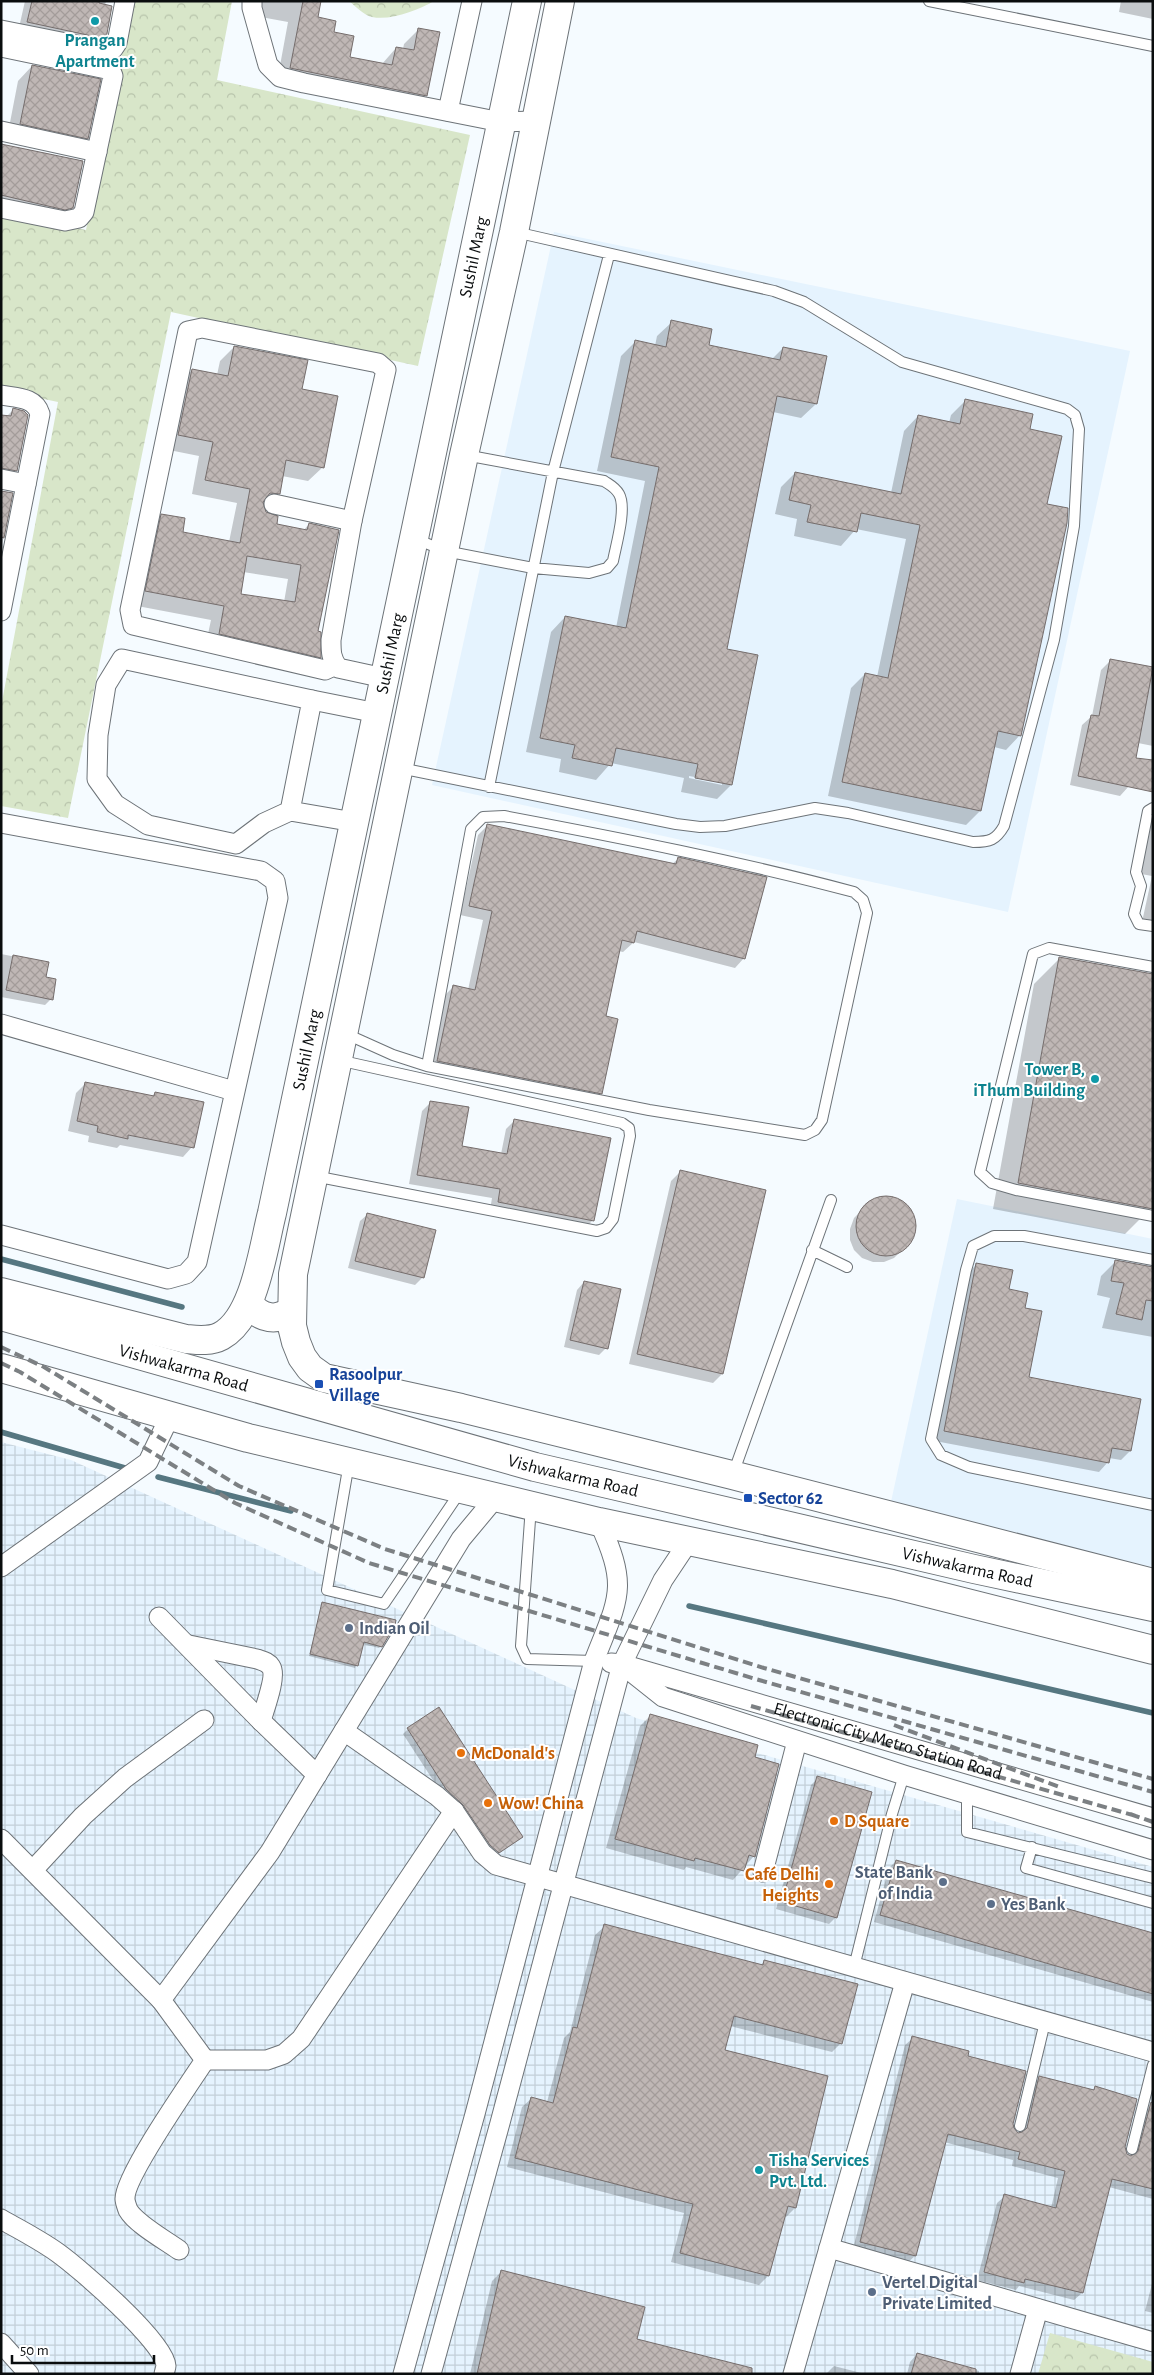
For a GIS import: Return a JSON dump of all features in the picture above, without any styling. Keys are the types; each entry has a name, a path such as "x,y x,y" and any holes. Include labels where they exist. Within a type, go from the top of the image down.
{"street":[{"path":"1,30 106,51 113,49 117,43 125,1"},
{"path":"252,1 252,8 268,65 280,77 501,122 535,122"},
{"path":"448,112 472,1"},
{"name":"Sushil Marg","path":"249,1304 272,1214 527,1"},
{"name":"Sushil Marg","path":"324,1378 310,1368 302,1357 292,1326 293,1274 464,455 514,232 560,1"},
{"path":"1,47 111,70 113,76 84,212 79,218 65,221 1,208"},
{"path":"1,131 97,152"},
{"path":"336,665 325,670 133,626 130,610 188,332 202,328 378,363 386,370 352,522 331,640 331,658 336,665 338,668 384,678"},
{"path":"1,395 31,401 38,406 40,414 5,577 1,612"},
{"path":"1,479 26,484"},
{"path":"274,504 352,522"},
{"path":"354,822 290,811 264,823 236,844 148,825 115,804 97,779 98,735 106,685 122,659 377,713"},
{"path":"290,811 312,700"},
{"path":"1,822 261,871 275,880 278,898 197,1262 186,1274 168,1279 1,1234"},
{"path":"1,1024 234,1091"},
{"path":"1,1292 186,1339 202,1341 220,1337 232,1327 249,1304 254,1311 272,1318 284,1316 292,1310"},
{"name":"Vishwakarma Road","path":"1,1316 516,1462 974,1569 1153,1607"},
{"name":"Vishwakarma Road","path":"1,1368 248,1438 599,1522 892,1584 1153,1650"},
{"path":"324,1378 732,1475 1153,1583"},
{"path":"324,1378 331,1393 348,1415"},
{"path":"1,1567 148,1462 170,1416"},
{"path":"516,1462 525,1425"},
{"path":"161,2000 270,1852 461,1539 496,1497"},
{"path":"404,2374 475,2114 594,1661 618,1601 618,1570 599,1522"},
{"path":"431,2374 622,1664 663,1580 689,1542"},
{"path":"892,1584 903,1583 911,1579 914,1573 914,1565 911,1558 901,1552"},
{"path":"966,1602 953,1594 950,1587 956,1572 962,1569 974,1569"},
{"path":"159,1617 317,1775"},
{"path":"189,1645 258,1659 266,1662 272,1668 274,1676 261,1721"},
{"name":"Electronic City Metro Station Road","path":"594,1661 622,1664 790,1711 912,1749 1153,1818"},
{"path":"622,1664 663,1697 904,1775 1153,1850"},
{"path":"33,1870 83,1816 125,1778 204,1720"},
{"path":"344,1731 437,1796 454,1811 482,1853 496,1865 1153,2052"},
{"path":"763,1872 798,1741"},
{"path":"205,2060 267,2060 284,2054 301,2039 454,1811"},
{"path":"1,1838 161,2000 205,2060"},
{"path":"793,2374 905,1982"},
{"path":"180,2250 140,2222 129,2211 125,2199 129,2183 165,2121 205,2060"},
{"path":"1,2219 57,2253 107,2293 132,2318 164,2358 166,2367 164,2374"},
{"path":"829,2248 1153,2342"},
{"path":"1020,2374 1038,2309"},
{"path":"1,2343 29,2374"}],"lane":[{"path":"929,1 970,5 1153,46"},
{"path":"399,768 645,819 700,827 725,826 815,808 848,813 974,842 987,842 997,837 1004,826 1054,640 1074,526 1079,429 1075,415 1067,409 1055,405 902,362 804,302 774,291 514,232"},
{"path":"489,786 553,472 609,255"},
{"path":"414,538 445,551 534,568 589,573 607,568 613,561 622,506 620,496 615,488 604,481 464,455"},
{"path":"1153,808 1148,811 1136,872 1141,886 1134,914 1139,924 1153,926"},
{"path":"343,1032 393,1055 427,1066 649,1110 805,1135 816,1130 822,1120 867,913 863,900 854,892 771,870 654,844 504,816 484,817 471,830 427,1066"},
{"path":"1153,967 1048,948 1034,954 980,1172 992,1183 1016,1190 1153,1216"},
{"path":"313,1176 597,1231 606,1228 613,1219 630,1136 629,1128 622,1123 338,1060"},
{"path":"732,1475 831,1200"},
{"path":"1153,1260 1024,1236 994,1236 974,1246 966,1270 931,1439 941,1455 969,1467 1153,1505"},
{"path":"812,1250 847,1267"},
{"path":"349,1462 327,1590 384,1604 462,1489"},
{"path":"531,1505 521,1646 527,1659 594,1661"},
{"path":"854,1967 892,1814 904,1775"},
{"path":"967,1794 967,1832 1153,1878"},
{"path":"1032,1847 1026,1868 1153,1903"},
{"path":"1020,2126 1045,2022"},
{"path":"1132,2148 1153,2065"}],"shaded area":[{"path":"554,232 1130,351 1008,912 432,785"},
{"path":"957,1199 1153,1239 1153,1567 889,1511"},
{"path":"1,1442 71,1460 636,1718 1153,1867 1153,2374 1,2374"}],"green space":[{"path":"133,1 232,1 217,80 470,135 418,366 171,312 68,818 1,806 1,707 58,402 1,390 1,212 86,230"},
{"path":"349,1 434,1 404,14 379,18 366,15"},
{"path":"1050,2333 1153,2362 1153,2374 1038,2374"}],"building":[{"name":"Prangan Apartment","path":"32,1 99,1 99,3 112,6 106,39 27,22"},
{"path":"303,1 321,1 318,17 336,21 334,32 354,36 350,57 392,65 396,47 414,50 418,28 440,32 427,96 290,68"},
{"path":"32,65 101,79 88,139 20,124"},
{"path":"1,144 83,161 73,208 65,210 1,195"},
{"path":"671,320 712,329 709,345 780,360 783,347 827,356 817,404 777,396 727,649 758,655 732,785 695,778 698,764 616,748 612,766 572,758 575,745 540,738 565,616 626,628 659,467 611,457 635,340 666,347"},
{"path":"234,346 308,360 302,389 338,396 324,468 286,460 280,494 270,493 263,502 266,512 278,516 277,524 307,530 309,523 339,530 318,631 321,632 321,658 219,634 224,606 145,591 161,514 185,518 183,532 240,543 250,489 205,480 213,442 178,435 192,369 228,376","holes":["247,556 301,565 295,602 241,594"]},
{"path":"965,399 1033,414 1030,429 1062,436 1047,504 1068,508 1067,523 1021,736 998,731 981,811 842,782 865,673 888,678 920,525 861,513 857,532 807,522 811,505 789,500 795,472 901,494 918,415 960,424"},
{"path":"13,408 24,411 28,415 17,471 1,468 1,415 11,416"},
{"path":"1,491 13,493 4,538 1,537"},
{"path":"1110,659 1153,667 1136,758 1153,760 1153,792 1078,776 1091,715 1099,716"},
{"path":"487,824 676,864 678,857 767,877 745,959 637,931 634,943 622,940 606,1016 618,1019 602,1094 437,1061 453,985 475,990 492,911 469,906"},
{"path":"13,955 49,962 46,977 56,979 53,1000 6,990"},
{"name":"Tower B, iThum Building","path":"1059,957 1153,974 1153,1209 1018,1183"},
{"path":"85,1082 154,1096 155,1092 204,1102 194,1148 128,1135 128,1139 97,1132 98,1126 77,1121"},
{"path":"430,1101 469,1107 462,1146 507,1154 514,1119 611,1138 594,1221 498,1202 500,1189 417,1175"},
{"path":"680,1170 766,1190 723,1374 637,1354"},
{"path":"886,1196 902,1201 907,1205 911,1210 916,1226 911,1242 907,1247 902,1251 886,1256 870,1251 865,1247 861,1242 856,1226 861,1210 865,1205 870,1201"},
{"path":"367,1213 436,1230 424,1278 355,1261"},
{"path":"1115,1260 1153,1267 1153,1301 1146,1300 1142,1320 1116,1314 1124,1283 1111,1281"},
{"path":"976,1263 1013,1270 1009,1289 1028,1293 1025,1308 1042,1311 1029,1377 1141,1399 1131,1451 1112,1448 1109,1463 944,1431"},
{"path":"584,1281 621,1289 608,1349 570,1340"},
{"path":"322,1602 396,1620 395,1625 382,1647 364,1642 358,1666 310,1654"},
{"path":"439,1707 523,1837 499,1853 490,1845 463,1805 446,1789 407,1728"},
{"path":"650,1714 758,1745 755,1757 779,1764 755,1857 749,1855 744,1871 695,1858 694,1861 615,1839"},
{"name":"D Square","path":"817,1776 872,1792 837,1918 782,1902"},
{"path":"896,1860 1153,1933 1153,1994 880,1915"},
{"path":"604,1924 763,1965 764,1960 858,1984 842,2044 734,2016 725,2050 828,2076 796,2208 788,2206 769,2276 680,2253 693,2204 515,2158 531,2097 553,2103 573,2027 577,2028"},
{"path":"912,2036 969,2051 968,2056 1026,2071 1013,2124 1018,2133 1027,2128 1039,2076 1094,2090 1095,2086 1137,2099 1125,2147 1127,2154 1131,2156 1138,2151 1151,2102 1153,2103 1153,2189 1112,2179 1083,2293 1025,2279 1024,2283 984,2272 1004,2194 1056,2208 1065,2171 1018,2159 1020,2152 948,2134 916,2256 860,2242"},
{"path":"501,2270 645,2307 637,2339 752,2368 752,2374 477,2374"},
{"path":"917,2353 976,2369 976,2374 911,2374"}],"waterway":[{"path":"1,1259 182,1307"},
{"path":"1,1432 125,1468"},
{"path":"158,1477 291,1511"},
{"path":"689,1606 1153,1713"}],"railway":[{"path":"1,1347 44,1367 239,1486 385,1549 764,1668 1153,1779"},
{"path":"1,1363 20,1372 235,1503 369,1563 759,1680 1153,1792"},
{"path":"751,1706 1136,1816"},
{"path":"894,1725 1062,1788"},
{"path":"1130,1814 1153,1822"}],"place":[{"name":"Prangan Apartment","path":"95,21"},
{"name":"Tower B, iThum Building","path":"1095,1079"},
{"name":"Rasoolpur Village","path":"319,1384"},
{"name":"Sector 62","path":"748,1498"},
{"name":"Indian Oil","path":"349,1628"},
{"name":"McDonald's","path":"461,1753"},
{"name":"Wow! China","path":"488,1803"},
{"name":"D Square","path":"834,1821"},
{"name":"State Bank of India","path":"943,1882"},
{"name":"Café Delhi Heights","path":"829,1884"},
{"name":"Yes Bank","path":"991,1904"},
{"name":"Tisha Services Pvt. Ltd.","path":"759,2170"},
{"name":"Vertel Digital Private Limited","path":"872,2292"}]}
